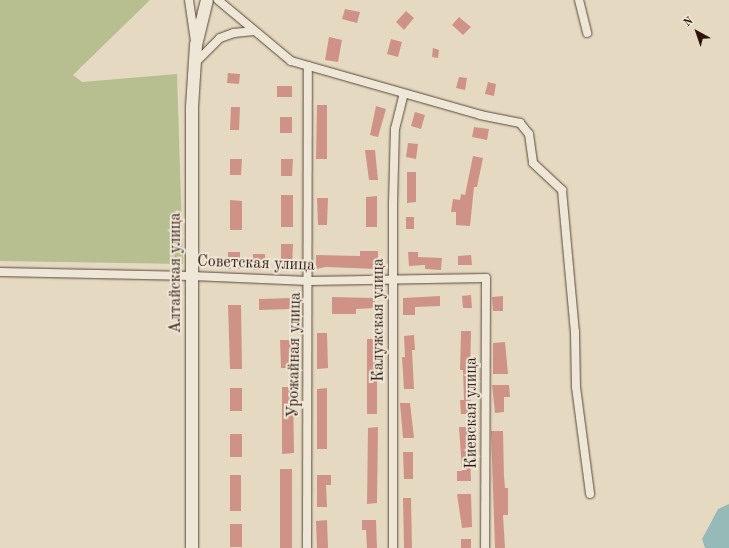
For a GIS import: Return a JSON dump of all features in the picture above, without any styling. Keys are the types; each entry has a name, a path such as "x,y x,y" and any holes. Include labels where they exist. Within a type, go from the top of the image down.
{"main road":[{"name":"Алтайская улица","path":"192,548 192,107 196,45 207,0"}],"street":[{"path":"189,0 196,45"},
{"path":"218,0 291,60 404,94 520,123 529,134 533,163 562,190 575,332 576,388 590,494"},
{"path":"579,0 587,34"},
{"path":"195,63 220,38 234,33 254,31"},
{"name":"Урожайная улица","path":"307,548 309,281 308,66"},
{"name":"Калужская улица","path":"393,548 393,280 395,129 404,94"},
{"name":"Советская улица","path":"0,272 192,276 309,281 486,278"},
{"name":"Киевская улица","path":"485,548 486,278"}],"green space":[{"path":"0,0 150,0 73,75 82,82 177,74 183,264 0,261"}],"water":[{"path":"729,504 729,548 705,548 702,539 718,509"}],"building":[{"path":"345,9 360,12 357,23 342,19"},
{"path":"406,11 414,18 404,30 396,22"},
{"path":"459,17 471,27 463,35 452,25"},
{"path":"329,37 342,40 338,62 325,60"},
{"path":"391,39 402,42 398,57 387,54"},
{"path":"433,48 439,50 438,58 432,57"},
{"path":"228,73 240,74 239,84 227,83"},
{"path":"459,77 467,78 465,90 456,88"},
{"path":"488,82 496,84 494,96 485,94"},
{"path":"277,86 292,86 292,97 277,97"},
{"path":"317,105 327,105 327,159 316,159"},
{"path":"376,106 386,109 378,137 370,135"},
{"path":"231,107 240,107 239,130 230,130"},
{"path":"415,112 425,115 421,129 411,126"},
{"path":"280,117 292,117 292,133 280,133"},
{"path":"474,127 489,129 487,140 472,137"},
{"path":"408,143 418,144 416,159 406,157"},
{"path":"365,150 375,150 378,180 369,180"},
{"path":"473,156 483,158 477,187 474,187 470,226 456,225 456,212 451,212 453,199 460,200 461,194 465,195"},
{"path":"230,159 242,159 241,175 230,175"},
{"path":"281,159 293,159 292,176 281,176"},
{"path":"407,172 416,172 416,202 407,203"},
{"path":"281,195 293,195 293,227 281,227"},
{"path":"377,196 377,227 366,227 366,197"},
{"path":"317,198 328,198 327,225 318,225"},
{"path":"230,200 242,201 242,230 230,230"},
{"path":"406,217 414,217 414,229 406,229"},
{"path":"281,244 293,244 292,267 281,267"},
{"path":"360,251 378,251 378,269 326,267 316,269 316,255 360,256"},
{"path":"228,252 240,252 240,269 228,269"},
{"path":"408,252 418,252 418,257 442,258 441,270 425,269 425,265 409,266"},
{"path":"253,254 265,254 265,270 253,270"},
{"path":"471,255 472,265 458,265 458,256"},
{"path":"471,295 472,308 463,308 462,296"},
{"path":"440,296 440,306 415,307 415,315 403,315 403,298"},
{"path":"503,296 503,311 493,311 492,297"},
{"path":"332,297 375,298 375,308 356,309 356,314 332,314"},
{"path":"291,298 291,309 259,310 259,299"},
{"path":"228,305 241,305 242,369 230,369"},
{"path":"461,331 471,331 470,376 473,376 474,390 470,390 471,414 461,414 460,400 464,400 463,370 460,370"},
{"path":"317,333 327,333 328,368 317,369"},
{"path":"414,335 415,350 412,350 414,389 404,389 402,357 405,357 404,336"},
{"path":"367,339 377,339 377,414 367,414"},
{"path":"280,340 292,340 292,368 281,368"},
{"path":"505,342 508,374 493,374 493,343"},
{"path":"492,385 509,385 510,397 504,397 504,412 495,413"},
{"path":"282,387 293,387 294,453 282,454"},
{"path":"230,388 242,388 242,411 230,411"},
{"path":"327,388 327,449 317,449 317,389"},
{"path":"400,403 410,403 414,438 403,438"},
{"path":"378,427 377,503 367,504 368,428"},
{"path":"459,427 469,427 471,481 457,481 457,471 462,471"},
{"path":"491,431 503,431 505,488 508,488 508,515 503,515 505,548 495,548"},
{"path":"230,434 242,434 242,457 230,457"},
{"path":"403,452 413,452 413,479 404,479"},
{"path":"280,469 292,469 292,548 280,548"},
{"path":"230,475 241,475 241,511 230,511"},
{"path":"317,475 331,475 331,485 326,485 327,507 317,507"},
{"path":"457,494 471,494 472,527 462,528"},
{"path":"403,498 411,498 412,548 404,548"},
{"path":"327,520 328,548 317,548 316,521"},
{"path":"362,520 376,520 377,548 367,548 366,530 362,530"},
{"path":"230,524 242,524 242,547 230,547"},
{"path":"461,539 471,539 471,548 461,548"}]}
